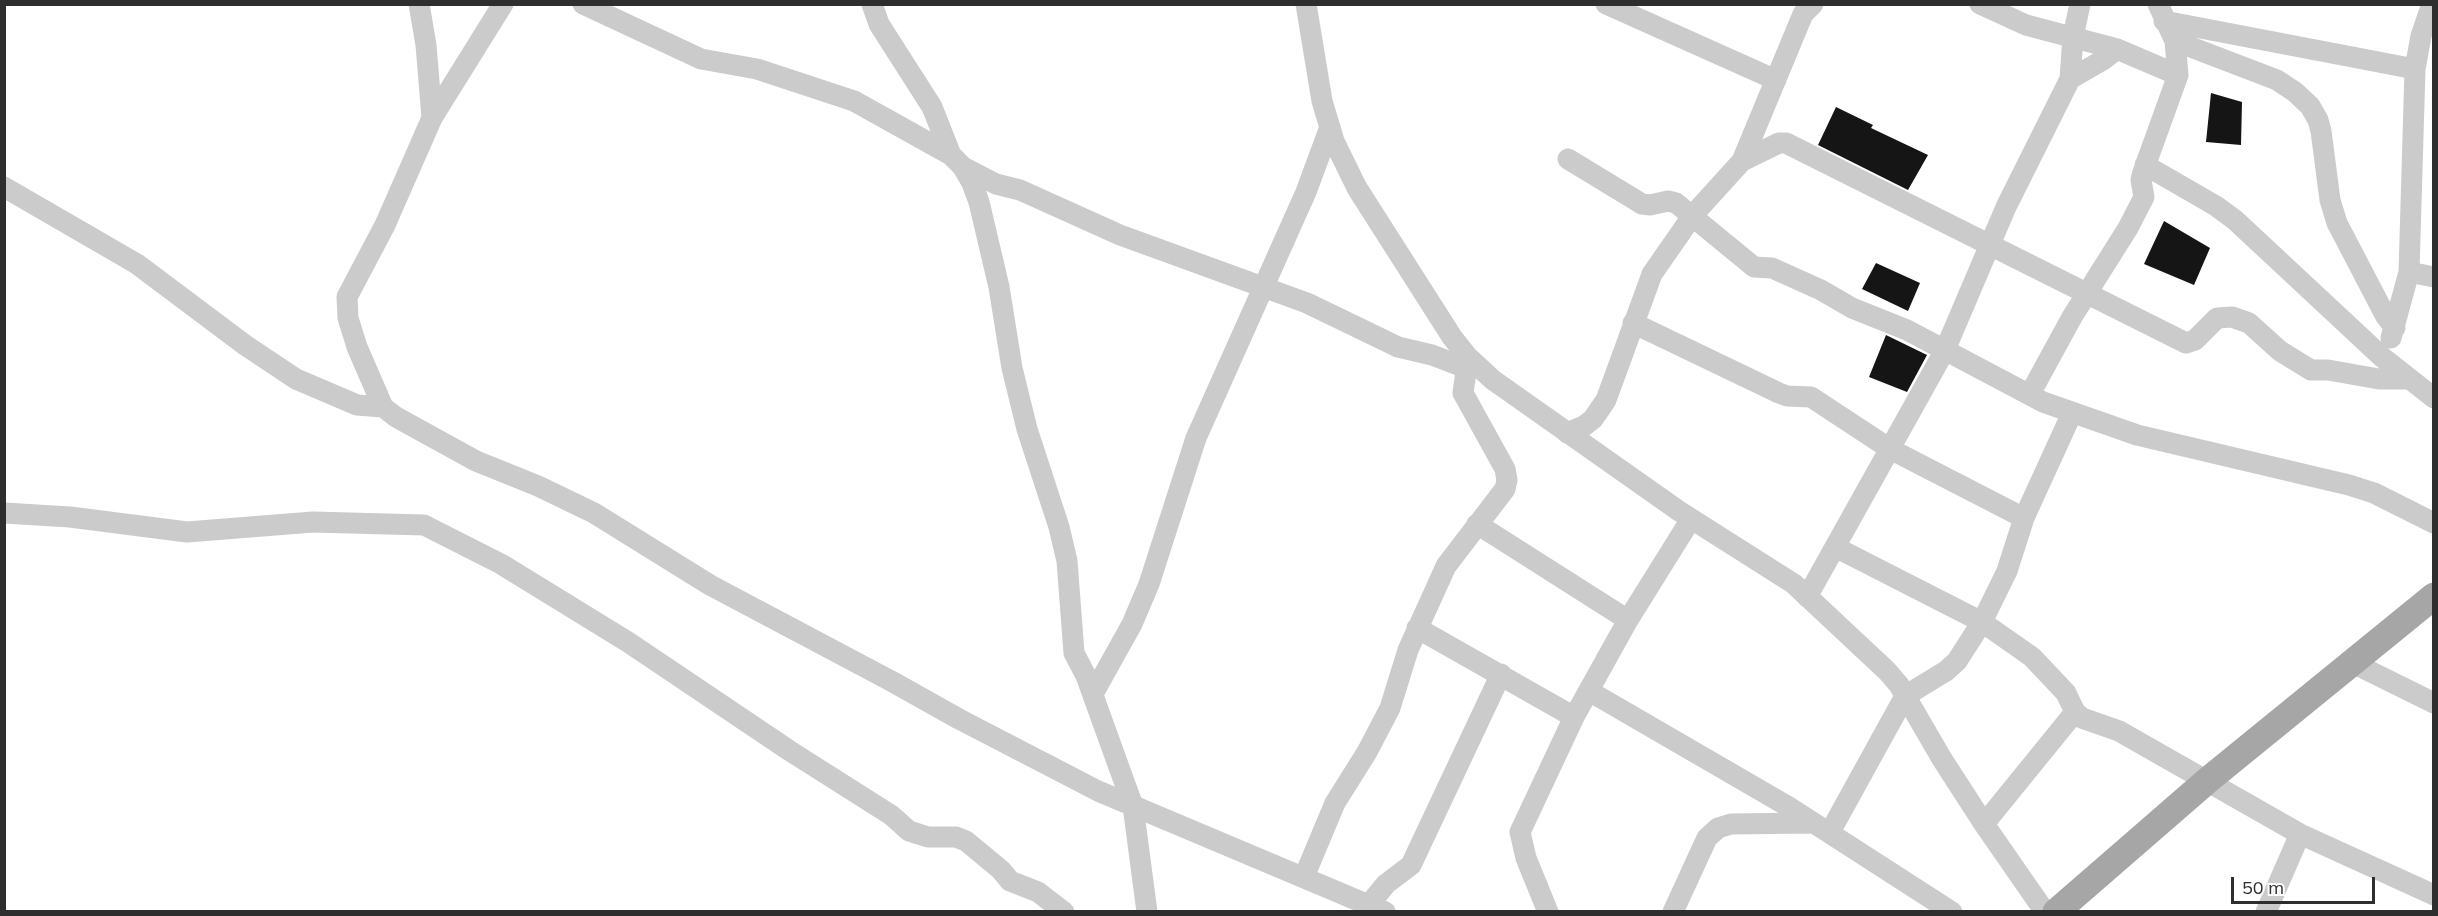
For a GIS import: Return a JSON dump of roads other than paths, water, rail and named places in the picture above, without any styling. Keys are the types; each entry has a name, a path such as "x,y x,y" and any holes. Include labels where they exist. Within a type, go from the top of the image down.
{"main road":[{"path":"2056,912 2208,780 2433,596"}],"street":[{"path":"419,4 426,45 432,118"},
{"path":"383,407 357,347 348,318 347,297 385,225 432,118 502,4"},
{"path":"583,4 701,59 757,69 846,97 996,184 1020,190 1120,235 1308,303 1398,347 1467,363 1691,519 1794,584 1887,671 1905,696 1984,824 2046,912"},
{"path":"872,4 879,24 932,107 956,161 972,183 979,202 999,287 1012,368 1022,409 1062,538 1069,576 1074,653 1093,694 1133,806 1147,912"},
{"path":"1304,877 1335,802 1367,752 1390,708 1408,650 1446,566 1505,489 1507,480 1505,469 1463,393 1467,363 1357,189 1334,141 1323,101 1306,4"},
{"path":"1605,4 1776,80"},
{"path":"1568,433 1584,426 1606,400 1652,274 1693,215 1742,161 1803,14 1813,4"},
{"path":"1980,4 2026,25 2117,49 2178,75"},
{"path":"1807,597 1945,350 2006,207 2070,79 2073,37 2080,4"},
{"path":"2382,357 2395,328 2409,272 2412,128 2424,97 2422,56 2432,4"},
{"path":"2163,11 2422,56"},
{"path":"2030,394 2086,293 2128,228 2144,197 2141,180 2145,165 2178,75 2175,41 2163,11"},
{"path":"2175,41 2277,80 2310,106 2321,131 2330,200 2337,223 2385,315 2395,328"},
{"path":"2070,79 2117,49"},
{"path":"1093,694 1136,614 1164,541 1178,489 1196,438 1306,192 1330,127"},
{"path":"1742,161 1779,143 1786,143 2186,343 2195,340 2217,318 2232,316 2249,323 2280,351 2311,370 2328,370 2379,379 2409,380"},
{"path":"1568,159 1642,204 1668,201 1676,203 1754,267 1780,271 1821,290 1851,308 1907,330 2030,394 2072,413 2137,435 2349,485 2374,493 2433,523"},
{"path":"2145,165 2216,206 2235,220 2382,357 2433,398"},
{"path":"4,187 137,264 245,345 296,379 357,405 383,407 424,434 476,461 538,486 594,513 710,585 1098,791 1304,877 1372,909 1386,884 1411,865 1501,674"},
{"path":"2409,272 2433,277"},
{"path":"1634,323 1779,393 1787,396 1811,397 1890,448 2024,518"},
{"path":"1821,828 1905,696 1946,671 1957,661 1982,622 2007,571 2024,518 2072,413"},
{"path":"4,513 70,517 187,532 313,522 424,525 501,564 628,642 790,751 891,814 909,831 928,837 956,837 966,842 1001,870 1010,881 1038,892 1064,912"},
{"path":"1548,912 1526,858 1520,832 1574,717 1628,620 1691,519"},
{"path":"1477,524 1628,620"},
{"path":"1834,547 1982,622 2032,657 2066,693 2075,712 2089,721 2119,731 2300,834 2433,895"},
{"path":"1417,628 1574,717"},
{"path":"2353,663 2433,703"},
{"path":"1589,691 1730,771 1952,912"},
{"path":"1984,824 2075,712"},
{"path":"1673,912 1707,838 1718,828 1731,824 1821,828"},
{"path":"2266,912 2300,834"}]}
